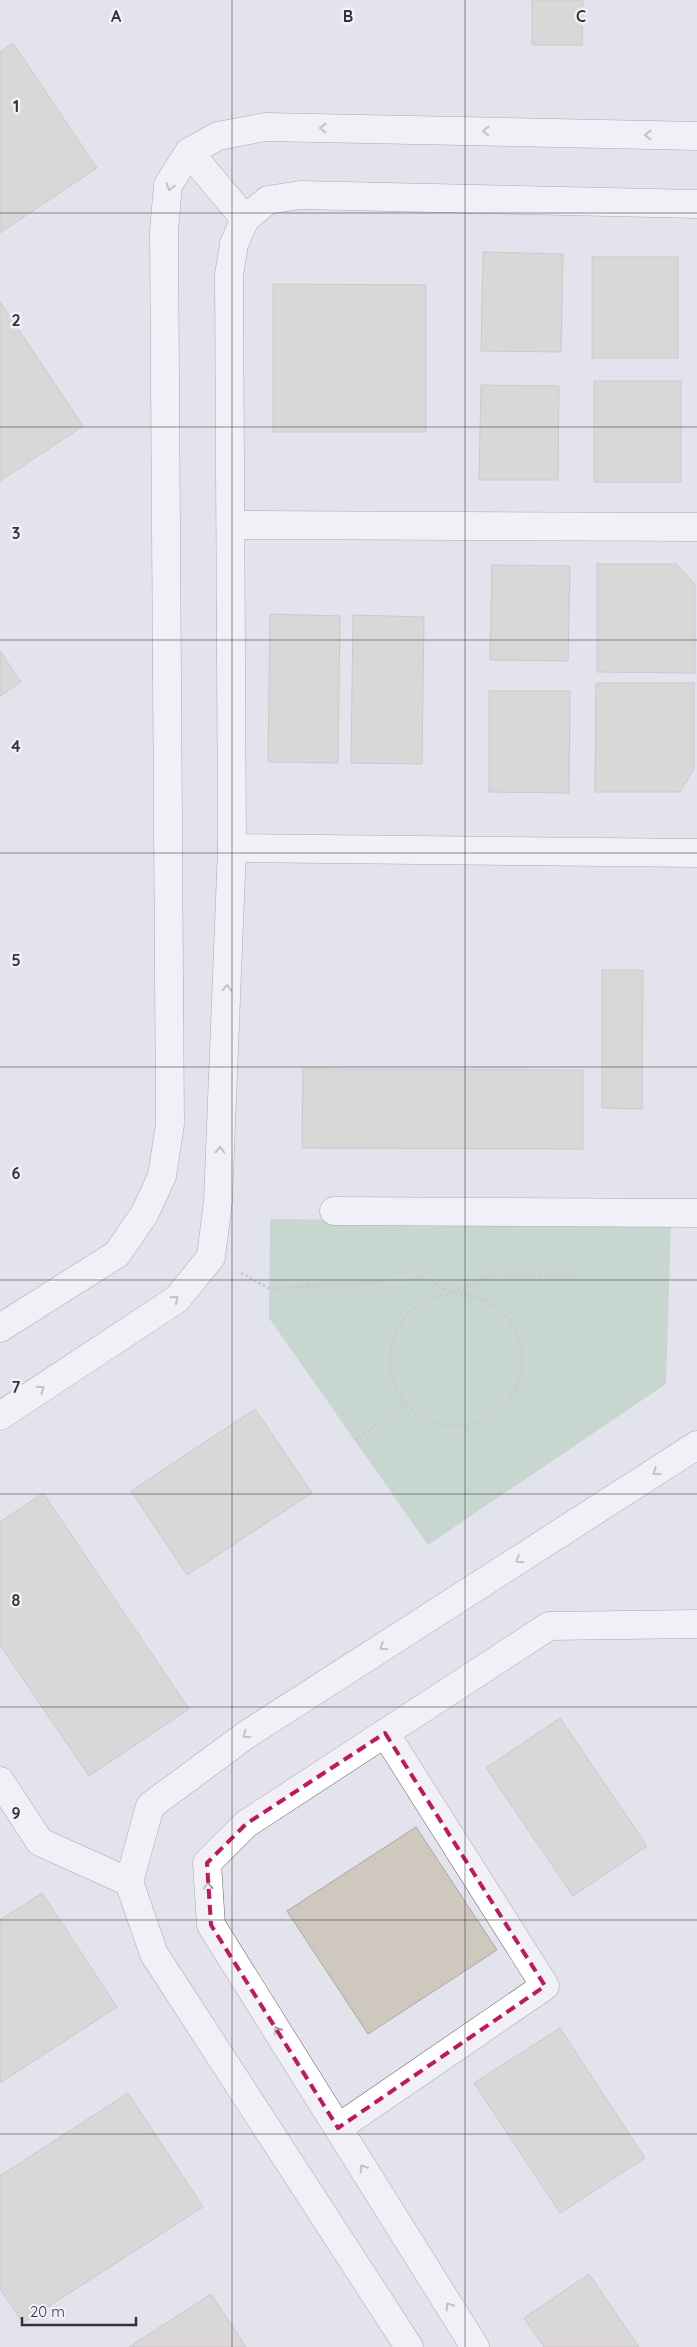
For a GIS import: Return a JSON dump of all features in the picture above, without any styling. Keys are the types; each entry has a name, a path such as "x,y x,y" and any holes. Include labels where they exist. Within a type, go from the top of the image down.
{"street":[{"path":"0,1328 117,1254 145,1213 162,1176 170,1124 164,231 168,185 189,152 218,136 266,127 697,136"},
{"path":"189,152 245,219"},
{"path":"0,1416 177,1298 211,1258 218,1202 232,848 229,275 234,244 245,219 268,200 300,195 697,204"},
{"path":"231,525 697,527"},
{"path":"232,848 697,853"},
{"path":"334,1211 697,1213"},
{"path":"409,2347 154,1954 129,1882 150,1806 246,1735 697,1445"},
{"path":"475,2347 211,1925 207,1863 246,1824 549,1626 697,1624"},
{"path":"338,2128 545,1986 385,1733"},
{"path":"0,1781 40,1842 129,1882"}],"path":[{"path":"211,1258 270,1288 425,1278 452,1293 474,1296 495,1305 511,1322 521,1342 523,1365 518,1387 505,1406 487,1419 465,1426 442,1424 422,1417 406,1404 395,1386 390,1365 391,1344 400,1325 413,1309 431,1298 452,1293 490,1276 586,1278"},
{"path":"355,1440 406,1404"}],"highlighted area":[{"path":"385,1733 545,1986 338,2128 211,1925 207,1863 246,1824"}],"green space":[{"path":"270,1219 671,1224 666,1384 428,1545 269,1318"}],"building":[{"path":"532,0 583,0 582,45 532,45"},
{"path":"13,43 97,168 0,233 0,52"},
{"path":"483,252 563,254 561,352 481,351"},
{"path":"592,257 678,257 678,358 592,358"},
{"path":"273,284 426,285 426,432 273,432"},
{"path":"0,302 83,426 0,481"},
{"path":"594,381 681,381 681,482 594,482"},
{"path":"481,385 559,386 558,480 479,480"},
{"path":"597,564 676,564 695,584 695,673 597,672"},
{"path":"492,565 570,566 568,661 490,660"},
{"path":"270,614 340,616 338,763 268,762"},
{"path":"353,615 424,617 422,764 351,763"},
{"path":"0,651 21,682 0,696"},
{"path":"596,683 694,683 694,769 680,792 595,792"},
{"path":"489,691 570,691 569,793 489,792"},
{"path":"602,970 643,970 642,1109 602,1108"},
{"path":"303,1069 583,1070 583,1149 302,1148"},
{"path":"255,1409 312,1493 187,1575 131,1491"},
{"path":"43,1493 189,1709 89,1776 0,1645 0,1522"},
{"path":"560,1718 647,1846 573,1896 486,1768"},
{"path":"416,1827 497,1950 368,2034 287,1911"},
{"path":"42,1893 117,2007 0,2083 0,1920"},
{"path":"560,2028 645,2158 560,2213 474,2083"},
{"path":"128,2093 203,2207 23,2323 0,2289 0,2176"},
{"path":"589,2274 639,2347 544,2347 524,2318"},
{"path":"211,2294 246,2347 129,2347"}]}
